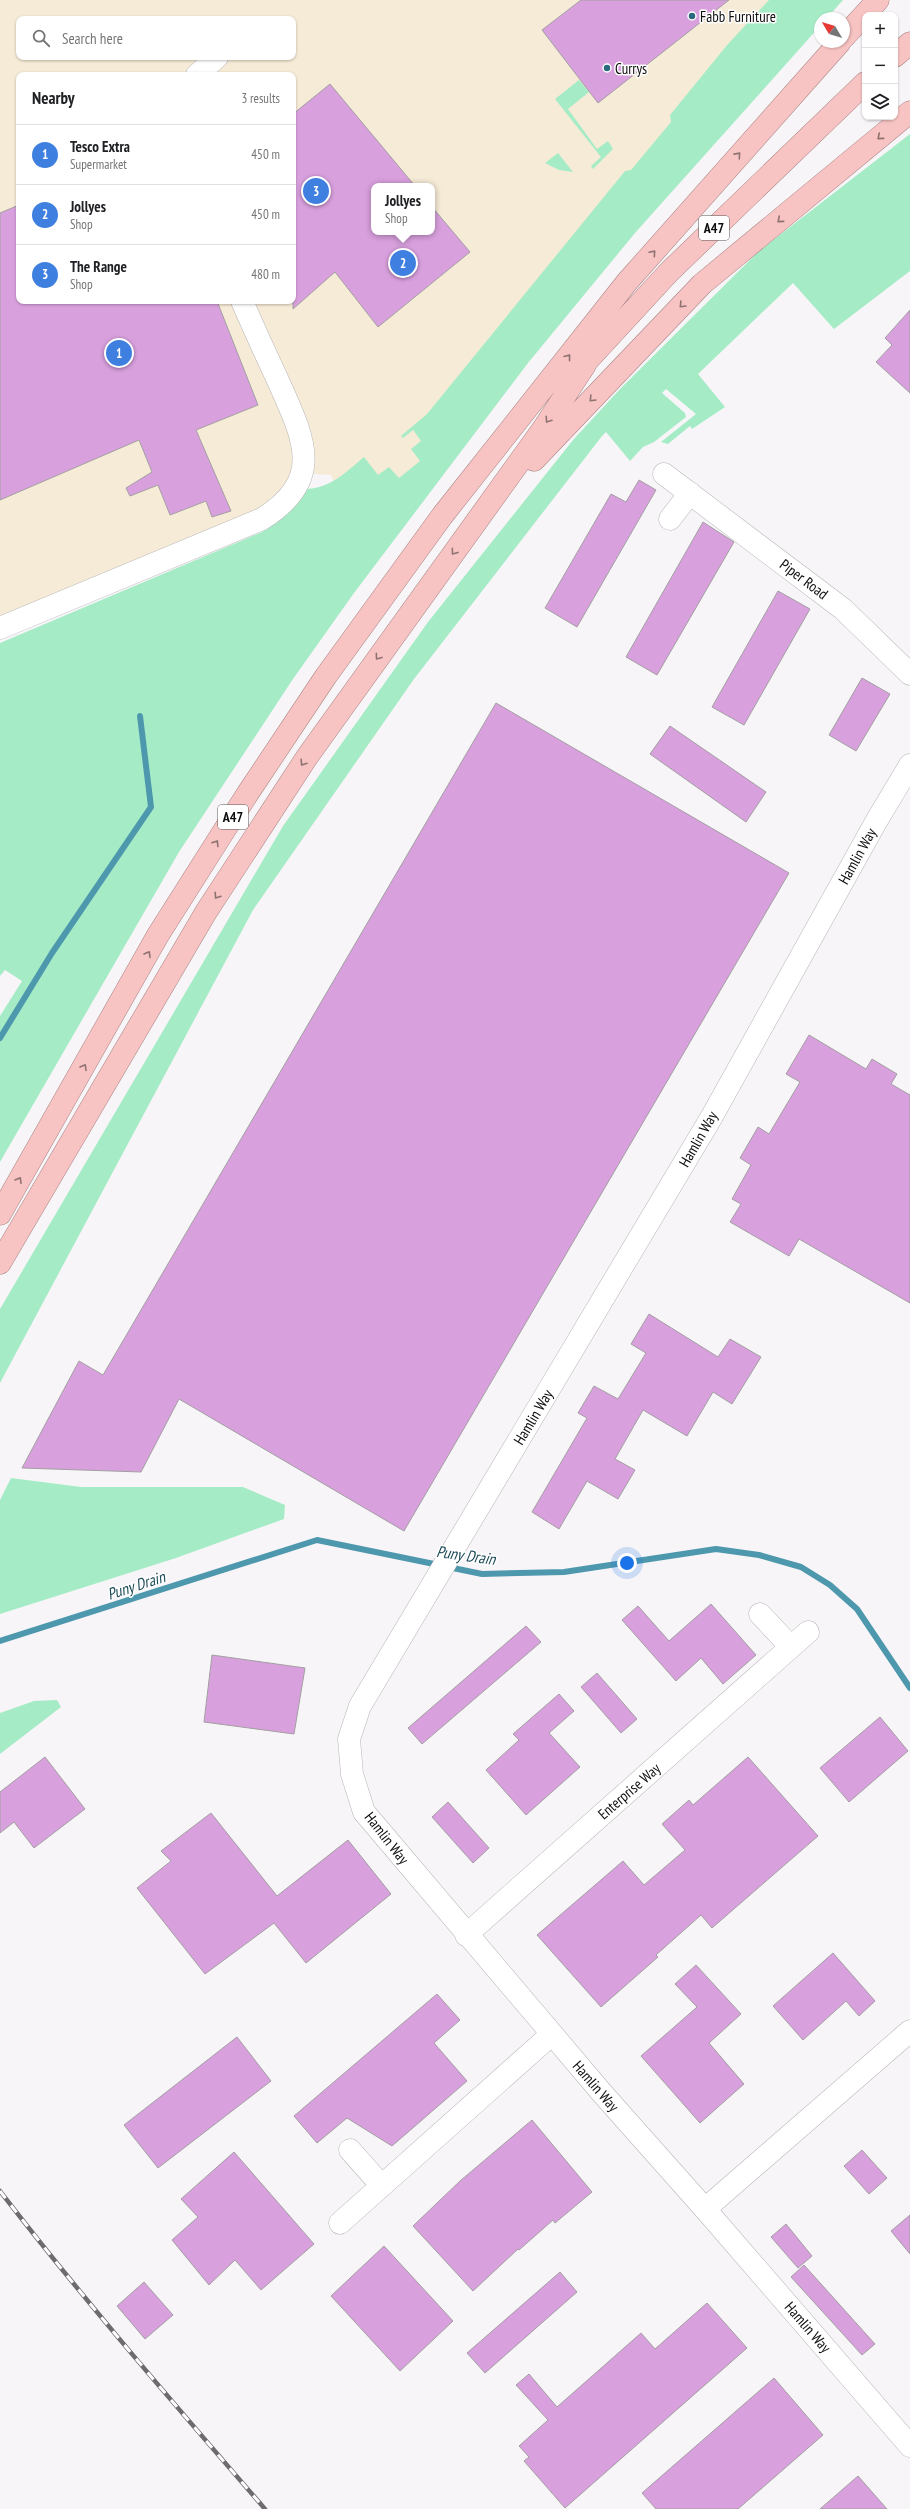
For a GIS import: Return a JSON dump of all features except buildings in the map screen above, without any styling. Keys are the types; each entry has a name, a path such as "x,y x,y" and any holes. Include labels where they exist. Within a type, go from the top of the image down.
{"highway":[{"path":"850,30 878,0"},
{"path":"898,53 910,43"},
{"path":"500,443 627,282 835,48"},
{"name":"A47","path":"0,1214 158,935 248,793 330,670 442,516 500,443 585,365 669,272 864,84"},
{"path":"477,520 702,284 910,112"},
{"name":"A47","path":"0,1263 206,912 307,757 477,520 585,365"}],"street":[{"path":"200,72 214,60"},
{"path":"0,628 262,520 281,508 294,492 302,473 305,453 299,429 243,304"},
{"name":"Piper Road","path":"664,474 843,610 910,674"},
{"path":"670,519 690,493"},
{"name":"Hamlin Way","path":"907,776 711,1118 424,1596 360,1706 349,1739 352,1774 364,1812 466,1935 705,2208 910,2446"},
{"path":"760,1614 791,1647"},
{"name":"Enterprise Way","path":"466,1935 808,1632"},
{"path":"705,2208 910,2031"},
{"path":"340,2223 552,2034"},
{"path":"350,2150 381,2185"}],"shaded area":[{"path":"0,0 778,0 462,404 365,556 331,475 302,473 281,508 0,628"}],"green space":[{"path":"769,0 843,0 832,12 814,12 814,33 635,233 528,363 354,593 293,679 179,852 0,1162 0,1016 22,981 5,970 0,976 0,643 262,532 292,509 305,489 330,483 344,474 364,457 378,475 389,467 399,478 420,461 411,449 421,441 413,430 403,438 401,436 427,414 625,171 631,170 671,122 670,115 728,44"},
{"path":"579,80 589,92 568,109 597,149 608,141 613,149 593,169 591,166 601,157 555,99"},
{"path":"910,134 910,271 834,329 793,283 698,374 725,407 692,429 690,426 668,444 661,442 696,414 666,389 662,393 685,413 686,417 654,442 643,447 630,461 606,432 602,436 414,679 253,910 0,1383 0,1309 283,826 428,622 573,440 620,389 759,251"},
{"path":"558,153 573,172 559,170 545,163"},
{"path":"11,1478 81,1487 243,1487 285,1505 284,1519 176,1558 0,1614 0,1500"},
{"path":"57,1700 61,1707 0,1754 0,1713 34,1701"}],"waterway":[{"path":"0,1038 52,953 151,807 140,716"},
{"name":"Puny Drain","path":"0,1641 317,1540 439,1565"},
{"name":"Puny Drain","path":"448,1567 482,1574 564,1572 716,1549 759,1555 801,1567 830,1585 857,1609 910,1688"}],"railway":[{"path":"0,2191 97,2312 265,2509"}],"place":[{"name":"Fabb Furniture","path":"692,16"},
{"name":"Currys","path":"607,68"},
{"name":"The Range","path":"316,191"},
{"name":"Jollyes","path":"403,263"},
{"name":"Tesco Extra","path":"119,353"}]}
